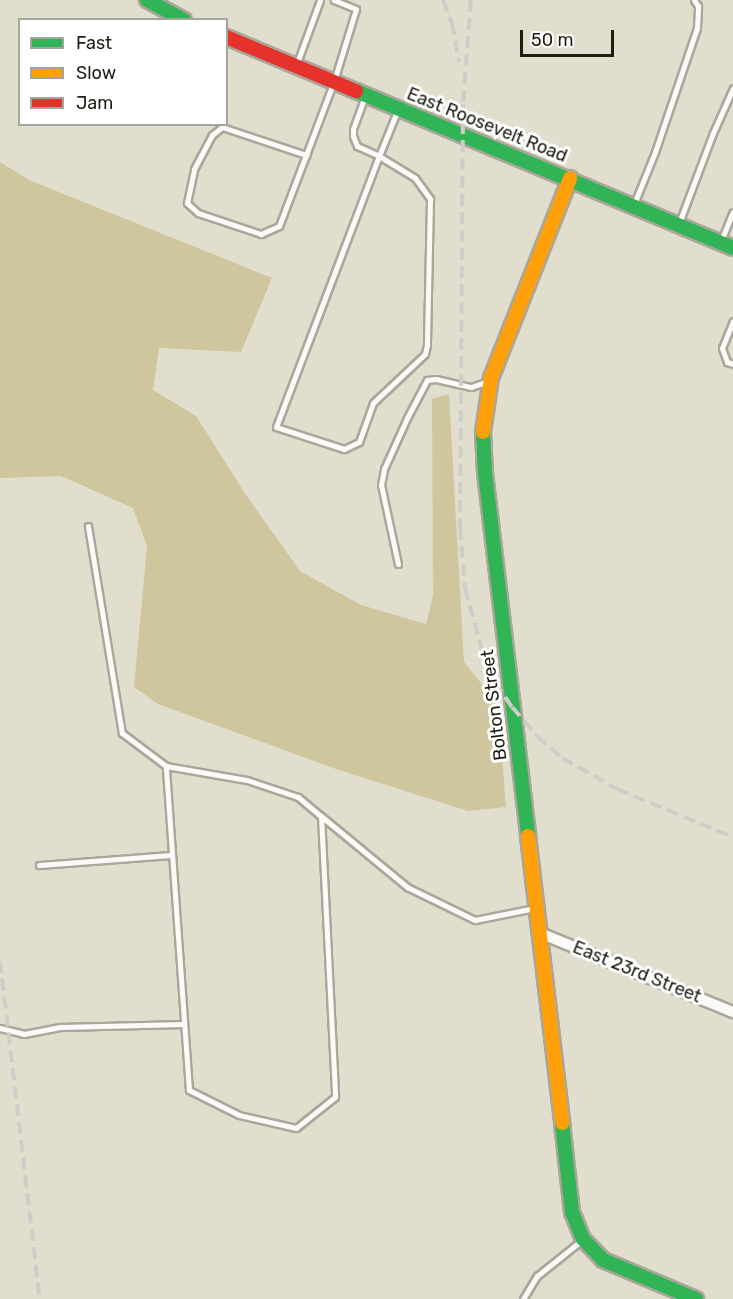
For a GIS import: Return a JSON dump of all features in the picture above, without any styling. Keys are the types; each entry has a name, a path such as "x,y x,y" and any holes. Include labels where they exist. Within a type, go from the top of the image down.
{"street":[{"path":"147,0 180,18"},
{"name":"East Roosevelt Road","path":"228,38 727,245"},
{"name":"Bolton Street","path":"570,178 491,378 483,426 485,473 572,1212 584,1239"},
{"name":"East 23rd Street","path":"540,933 733,1012"},
{"path":"584,1239 598,1255 616,1267 696,1299"}],"lane":[{"path":"296,66 320,0"},
{"path":"306,155 222,127 212,135 194,169 187,203 198,213 261,234 279,226 306,155 334,81 356,9 334,0"},
{"path":"633,205 655,152 697,28 699,6 694,0"},
{"path":"679,225 713,133 733,88"},
{"path":"366,94 353,136 357,146 379,156 415,178 430,199 428,328 425,354 373,403 359,442 352,447 332,446 276,427 379,156 399,108"},
{"path":"727,245 733,212"},
{"path":"733,321 722,348 727,362 733,364"},
{"path":"398,564 381,485 384,469 407,418 427,380 436,379 471,387 491,378"},
{"path":"88,526 122,733 166,766 247,780 298,797 407,887 475,920 537,908"},
{"path":"166,766 189,1090 239,1115 296,1128 335,1097 321,816"},
{"path":"39,865 172,855"},
{"path":"0,1028 24,1034 61,1027 184,1024"},
{"path":"523,1299 537,1276 584,1239"}],"shaded area":[{"path":"0,162 29,180 272,278 241,352 159,348 153,390 196,416 246,495 300,571 361,605 426,624 433,596 432,399 449,394 464,662 498,704 506,807 468,811 336,769 158,704 134,687 147,546 133,508 61,476 0,478"}],"railway":[{"path":"443,0 452,23 459,62"},
{"path":"471,0 463,104 460,528 465,588 484,658 495,682 512,707 537,736 562,758 617,789 733,837"},
{"path":"0,961 40,1299"}],"traffic: fast":[{"path":"147,0 180,18"},
{"path":"356,91 733,248"},
{"path":"483,432 485,473 528,836"},
{"path":"562,1123 572,1212 583,1239 603,1260 696,1299"}],"traffic: slow":[{"path":"483,432 491,378 570,178"},
{"path":"528,836 562,1123"}],"traffic: jam":[{"path":"228,38 356,91"}]}
